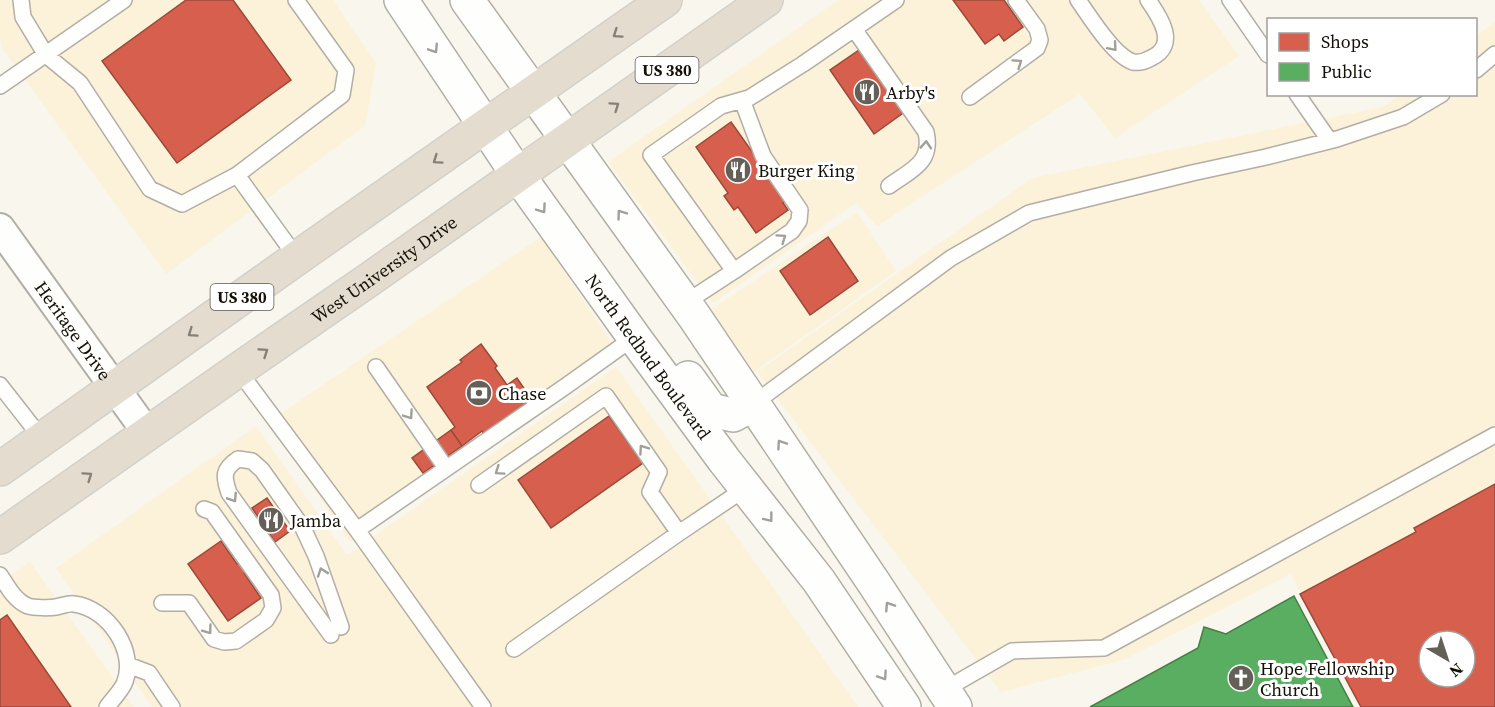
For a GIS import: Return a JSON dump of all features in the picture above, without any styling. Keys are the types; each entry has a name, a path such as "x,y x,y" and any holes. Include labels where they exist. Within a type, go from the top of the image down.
{"highway":[{"name":"US 380","path":"0,469 665,0"},
{"name":"West University Drive","path":"0,537 766,0"}],"street":[{"name":"North Redbud Boulevard","path":"401,0 518,175 605,298 640,333 746,488 819,581 904,707"},
{"path":"467,0 685,303 950,699 915,707"},
{"name":"Heritage Drive","path":"0,228 148,434"},
{"path":"640,333 662,341 711,410 733,415 753,404"}],"lane":[{"path":"21,0 23,17 46,55 80,83 150,189 182,204 237,175 342,95 346,70 296,0"},
{"path":"0,86 124,0"},
{"path":"734,271 651,155 721,106 749,98 794,70 896,0"},
{"path":"970,97 1037,48 1040,40 1036,29 1016,0"},
{"path":"1078,0 1118,54 1134,62 1145,61 1157,55 1164,45 1166,30 1148,0"},
{"path":"1230,0 1267,52"},
{"path":"854,29 927,132 929,144 920,164 889,186"},
{"path":"1477,69 1495,54"},
{"path":"1298,96 1329,141"},
{"path":"753,404 951,258 1029,213 1329,141 1403,117 1439,96"},
{"path":"685,303 792,231 799,221 800,210 763,156 742,100"},
{"path":"237,175 297,258"},
{"path":"357,530 640,333"},
{"path":"376,367 446,468"},
{"path":"238,370 357,530 483,707"},
{"path":"0,385 43,440"},
{"path":"479,485 606,396 659,472 650,492 679,533"},
{"path":"950,699 1012,651 1104,648 1495,435"},
{"path":"238,459 252,461 262,470 303,528 316,556 336,631 229,493 224,480 227,466 238,459"},
{"path":"514,650 746,488"},
{"path":"162,603 189,603 214,639 224,642 236,641 266,620 273,609 271,595 212,512 204,509"},
{"path":"0,575 15,597 28,606 52,607 73,603 95,611 110,625 124,645 128,665 124,685 107,707"},
{"path":"128,665 149,673 172,707"}],"shaded area":[{"path":"0,0 333,0 376,63 365,126 166,274 2,48"},
{"path":"838,0 1199,0 1239,56 1115,138 1080,94 877,226 856,203 713,303 608,162"},
{"path":"1495,21 1495,707 1359,707 1291,574 1126,659 1001,692 757,372 1032,178 1383,107 1398,96 1477,96 1477,35"},
{"path":"857,212 896,271 754,372 710,310"},
{"path":"541,237 620,355 350,542 268,422"},
{"path":"616,367 858,707 152,707 56,568 256,426 347,555"},
{"path":"30,562 134,707 0,707 0,582"}],"building: Shops":[{"path":"186,0 233,0 291,80 177,163 102,61"},
{"path":"953,0 1004,0 1023,27 1004,41 999,34 985,44"},
{"name":"Arby's","path":"859,50 903,113 874,134 830,70"},
{"name":"Burger King","path":"731,122 787,201 783,203 788,210 756,233 738,207 734,210 724,196 728,193 696,147"},
{"path":"828,237 858,281 810,315 780,271"},
{"name":"Chase","path":"481,344 507,385 517,378 532,400 484,434 482,431 462,446 451,430 455,427 427,387 462,362 460,360"},
{"path":"609,416 643,463 551,528 518,480"},
{"path":"451,430 462,446 423,473 412,458"},
{"path":"1495,484 1495,707 1361,707 1300,594 1416,532 1414,528"},
{"name":"Jamba","path":"267,498 290,531 275,542 252,508"},
{"path":"221,541 237,564 240,562 246,571 244,573 261,598 228,621 188,564"},
{"path":"7,615 71,707 0,707 0,620"}],"building: Public":[{"name":"Hope Fellowship Church","path":"1294,596 1353,707 1090,707 1198,648 1204,627 1226,634"}],"place":[{"name":"Arby's","path":"867,92"},
{"name":"Burger King","path":"738,170"},
{"name":"Chase","path":"479,393"},
{"name":"Jamba","path":"271,520"},
{"name":"Hope Fellowship Church","path":"1241,678"}]}
